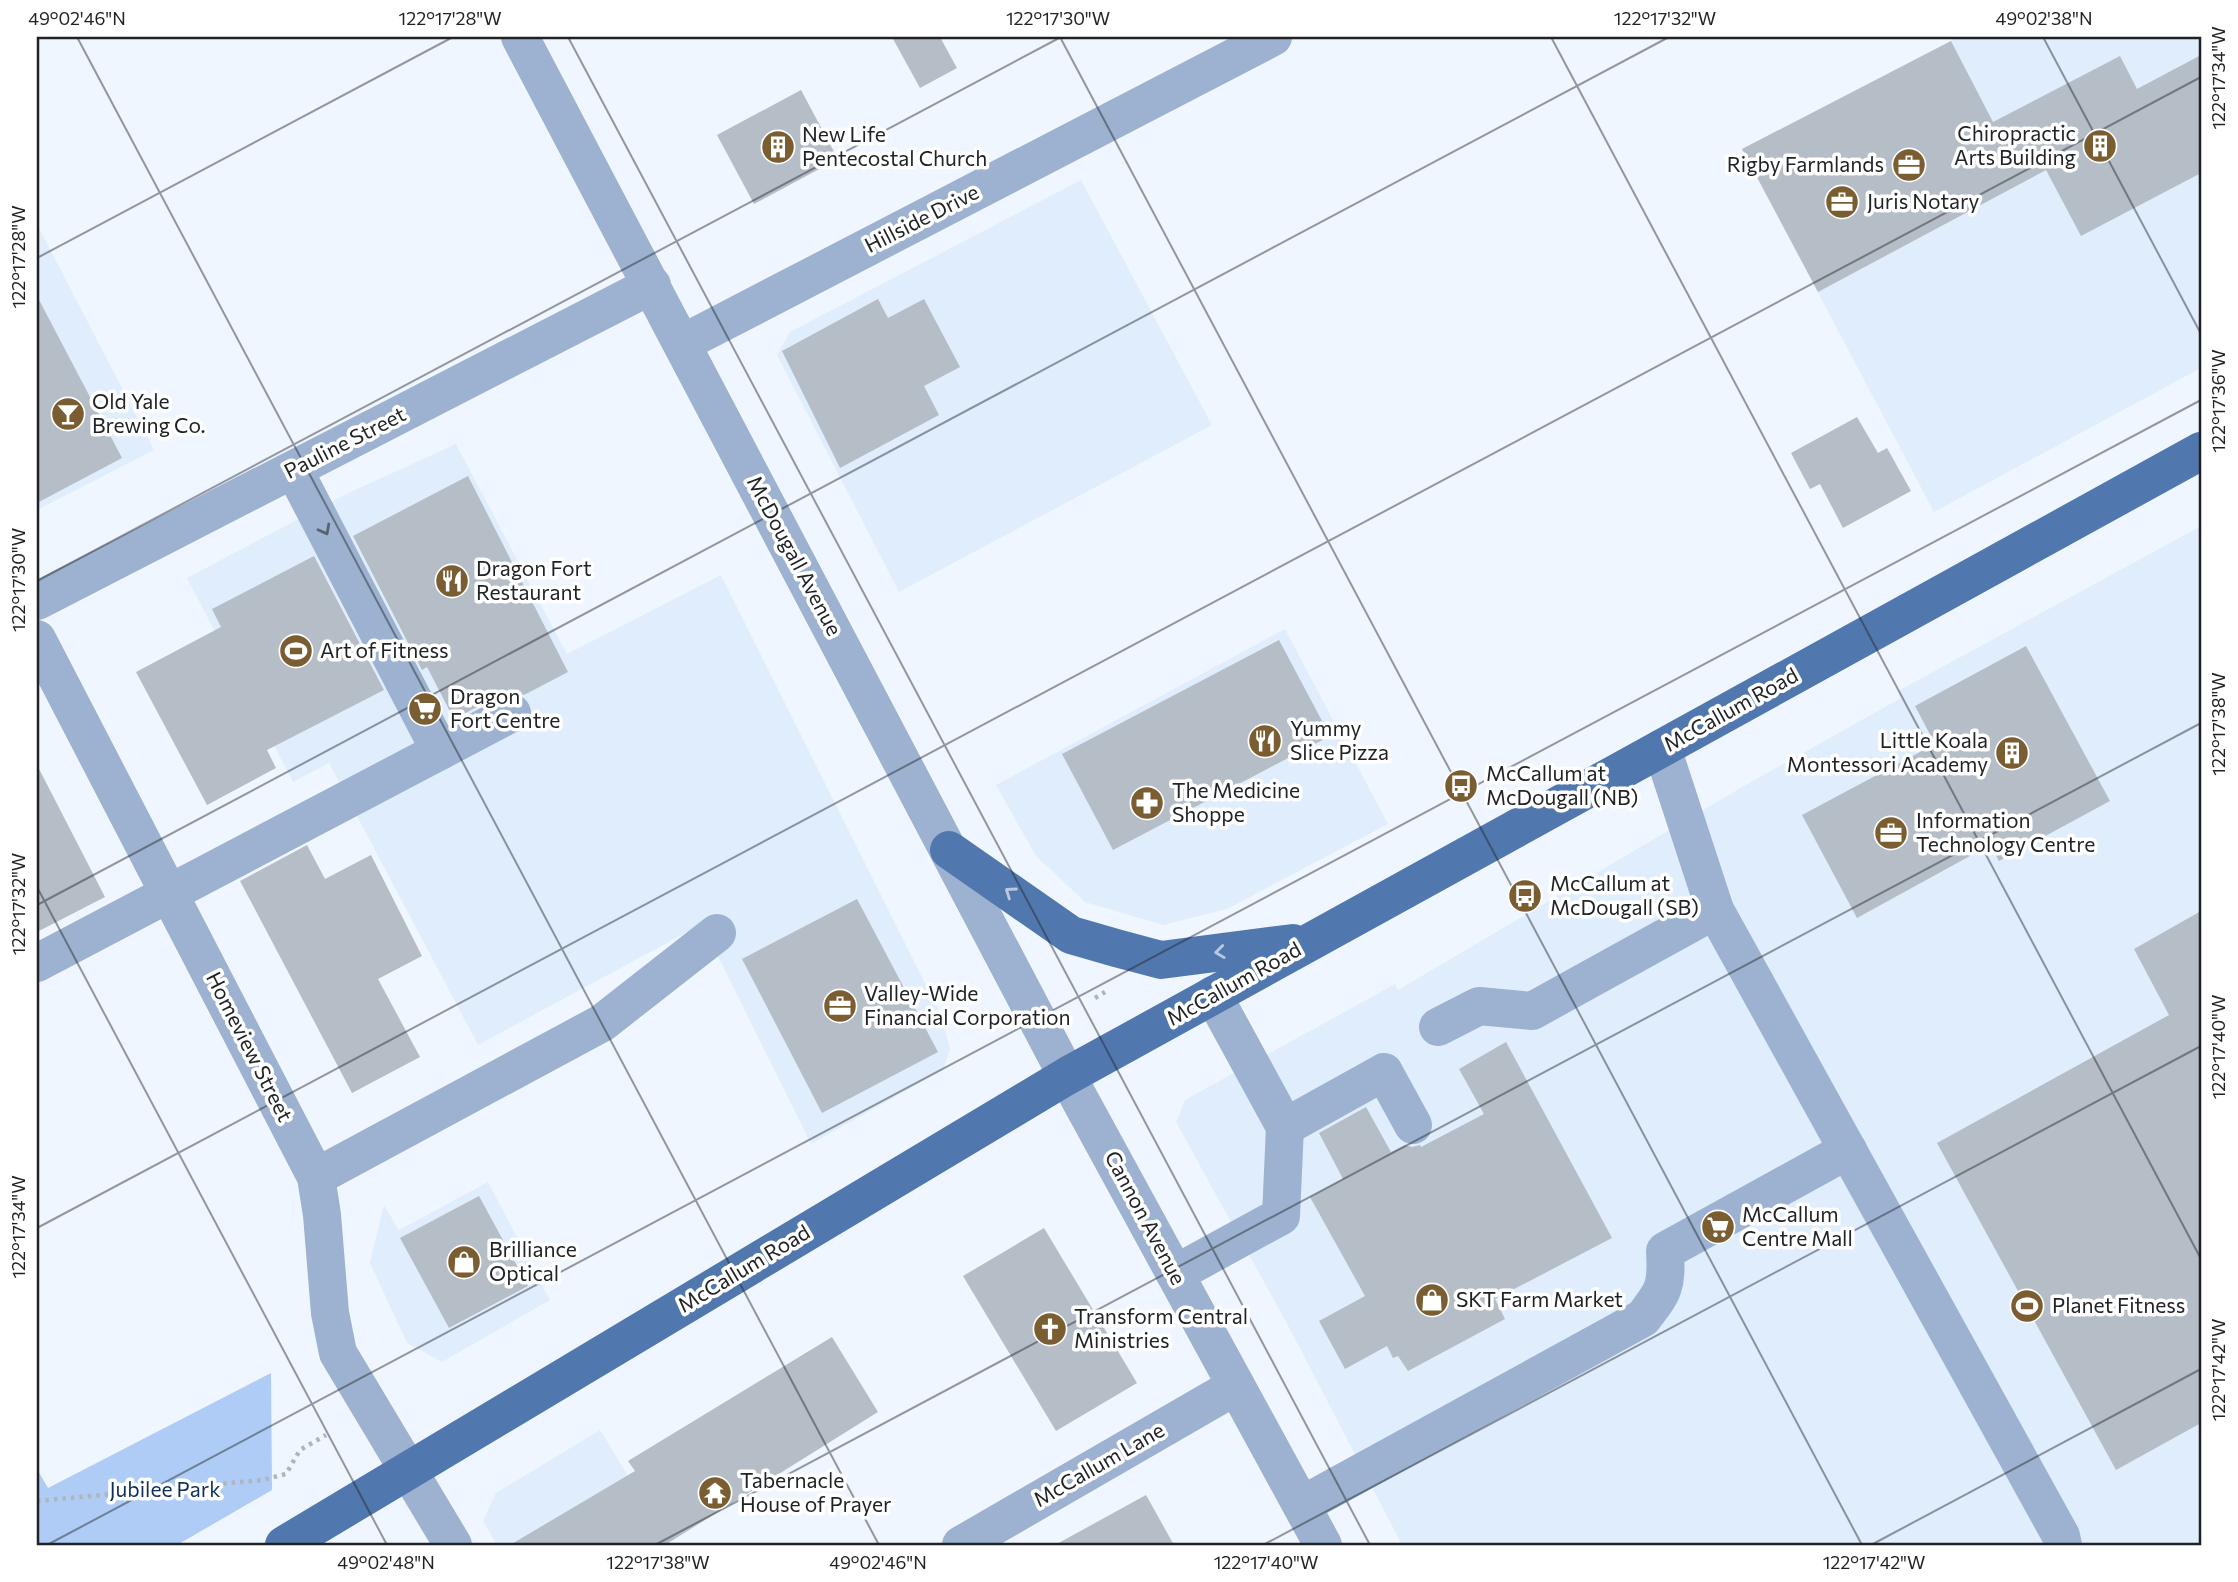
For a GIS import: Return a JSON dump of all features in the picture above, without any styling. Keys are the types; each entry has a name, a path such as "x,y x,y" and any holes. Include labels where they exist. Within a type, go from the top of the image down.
{"main road":[{"name":"McCallum Road","path":"284,1545 1067,1076 2201,451"},
{"path":"949,850 1071,935 1161,960 1312,941"}],"street":[{"name":"McDougall Avenue","path":"520,37 1067,1076"},
{"name":"Hillside Drive","path":"683,343 1273,37"},
{"name":"Pauline Street","path":"37,601 652,285"},
{"path":"294,470 440,751"},
{"name":"Homeview Street","path":"37,639 316,1177 330,1313 338,1353 453,1545"},
{"path":"37,963 512,713"},
{"path":"1662,748 1714,910 2061,1536 2063,1545"},
{"path":"1438,1027 1479,1006 1532,1011 1714,910"},
{"path":"316,1177 602,1023 717,933"},
{"path":"1175,1274 1281,1216 1284,1127 1213,995"},
{"path":"1284,1127 1384,1072 1413,1125"},
{"name":"Cannon Avenue","path":"1067,1076 1323,1545"},
{"path":"1302,1505 1643,1318 1658,1299 1666,1279 1665,1251 1848,1150"},
{"name":"McCallum Lane","path":"961,1545 1236,1386"}],"path":[{"path":"37,1501 262,1480 286,1474 300,1450 326,1435"}],"shaded area":[{"path":"1958,37 2201,37 2201,368 1934,512 1742,149"},
{"path":"1081,180 1212,425 899,592 777,355 790,332"},
{"path":"39,228 154,450 37,510 37,230"},
{"name":"Dragon Fort Centre","path":"456,444 567,654 721,575 941,1015 950,1049 943,1070 811,1144 702,924 478,1045 329,763 293,782 187,578 344,495"},
{"name":"McCallum Centre Mall","path":"2201,526 2201,1545 1402,1545 1292,1333 1176,1122 1185,1100 1395,984 1398,990 1744,786 1901,698 1898,691"},
{"path":"1285,629 1388,824 1227,909 1163,925 1085,902 1036,856 996,785"},
{"path":"488,1182 550,1300 442,1362 407,1343 370,1263 384,1205 399,1230"},
{"path":"600,1430 670,1545 497,1545 483,1521 496,1493"}],"green space":[{"name":"Jubilee Park","path":"271,1373 272,1490 177,1545 37,1545 37,1469 48,1488"}],"building":[{"path":"892,37 940,37 957,68 920,88"},
{"path":"1951,41 1993,122 2120,56 2137,89 2201,55 2201,173 2081,236 2046,170 1818,292 1742,149"},
{"name":"New Life Pentecostal Church","path":"801,90 838,159 754,204 717,135"},
{"name":"Old Yale Brewing Co.","path":"37,296 122,458 37,503"},
{"path":"878,299 888,318 924,299 960,367 924,386 939,415 840,468 782,351"},
{"path":"1857,417 1878,453 1887,448 1911,491 1843,528 1820,484 1810,489 1791,453"},
{"name":"Dragon Fort Restaurant","path":"468,476 568,672 524,695 514,691 502,694 454,719 427,667 422,670 353,536"},
{"path":"314,556 384,690 267,750 276,768 207,805 136,672 221,627 212,609"},
{"path":"1279,640 1330,736 1113,850 1062,754"},
{"path":"2026,646 2110,801 1999,861 1990,845 1857,918 1802,815 1935,744 1915,706"},
{"path":"37,765 105,897 37,932"},
{"path":"307,845 325,879 371,855 422,956 378,979 420,1057 352,1093 240,881"},
{"name":"Valley-Wide Financial Corporation","path":"857,899 938,1052 822,1113 742,959"},
{"path":"2201,911 2201,1423 2116,1470 1937,1143 2169,1015 2134,949"},
{"path":"1506,1042 1612,1238 1495,1299 1505,1319 1408,1371 1398,1356 1393,1358 1387,1346 1345,1369 1319,1321 1365,1296 1310,1197 1343,1179 1319,1133 1366,1107 1391,1152 1405,1145 1421,1147 1484,1114 1459,1069"},
{"name":"Brilliance Optical","path":"479,1196 528,1286 449,1328 400,1238"},
{"name":"Transform Central Ministries","path":"1044,1228 1137,1383 1056,1431 963,1276"},
{"path":"832,1337 878,1412 665,1545 510,1545 635,1471 628,1461"},
{"path":"1146,1495 1174,1545 1055,1545"}],"place":[{"name":"Chiropractic Arts Building","path":"2100,146"},
{"name":"New Life Pentecostal Church","path":"778,147"},
{"name":"Rigby Farmlands","path":"1909,165"},
{"name":"Juris Notary","path":"1842,202"},
{"name":"Old Yale Brewing Co.","path":"68,414"},
{"name":"Dragon Fort Restaurant","path":"452,581"},
{"name":"Art of Fitness","path":"296,651"},
{"name":"Dragon Fort Centre","path":"425,709"},
{"name":"Yummy Slice Pizza","path":"1265,741"},
{"name":"Little Koala Montessori Academy","path":"2012,753"},
{"name":"McCallum at McDougall (NB)","path":"1461,786"},
{"name":"The Medicine Shoppe","path":"1147,803"},
{"name":"Information Technology Centre","path":"1891,833"},
{"name":"McCallum at McDougall (SB)","path":"1525,896"},
{"name":"Valley-Wide Financial Corporation","path":"840,1006"},
{"name":"McCallum Centre Mall","path":"1718,1227"},
{"name":"Brilliance Optical","path":"464,1262"},
{"name":"SKT Farm Market","path":"1432,1300"},
{"name":"Planet Fitness","path":"2027,1306"},
{"name":"Transform Central Ministries","path":"1050,1329"},
{"name":"Tabernacle House of Prayer","path":"715,1493"}]}
